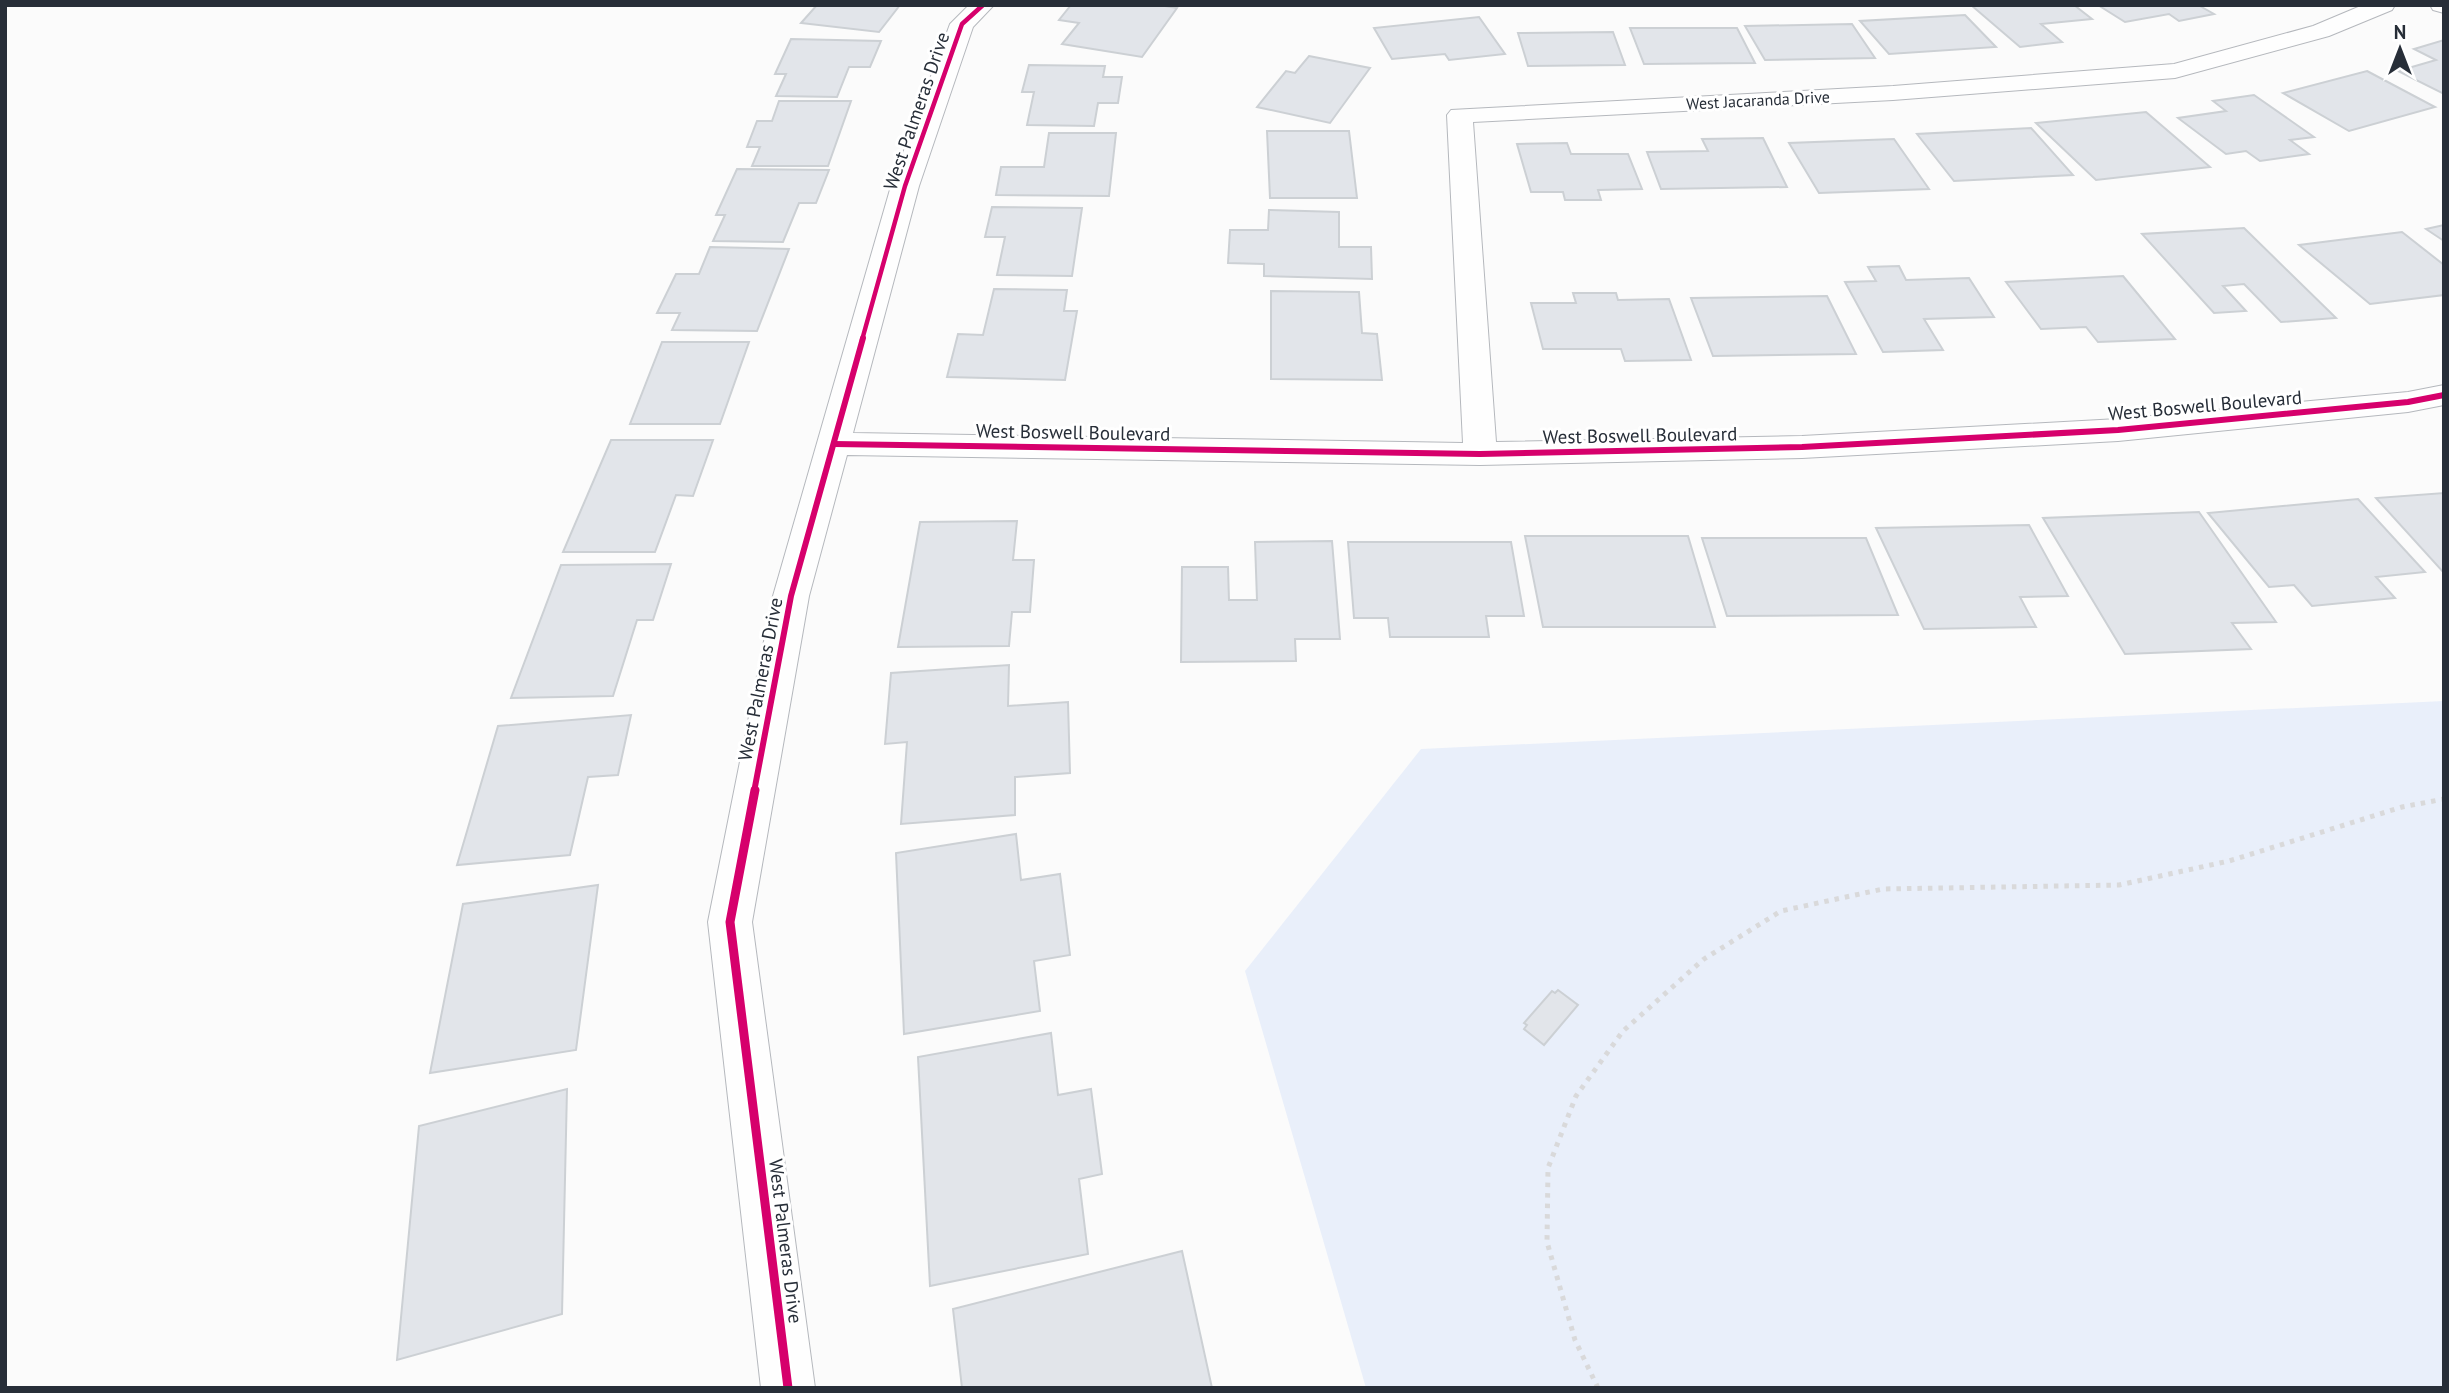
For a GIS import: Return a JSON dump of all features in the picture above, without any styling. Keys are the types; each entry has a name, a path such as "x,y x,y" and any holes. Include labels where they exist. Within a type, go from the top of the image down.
{"street":[{"name":"West Palmeras Drive","path":"788,1388 730,922 791,596 905,186 962,24 983,5"},
{"name":"West Jacaranda Drive","path":"1480,454 1460,115 1893,93 2175,71 2321,31 2384,5"},
{"name":"West Boswell Boulevard","path":"834,444 1480,454 1802,447 2118,430 2408,402 2444,395"}],"path":[{"path":"1598,1388 1575,1340 1547,1242 1548,1168 1576,1096 1623,1031 1704,959 1781,911 1857,894 1883,889 2119,885 2228,861 2402,807 2444,799"}],"shaded area":[{"path":"2444,701 2444,1388 1366,1388 1245,971 1421,749"}],"building":[{"path":"817,5 900,5 879,32 801,23"},
{"path":"1071,5 1159,5 1177,8 1142,57 1062,44 1079,23 1059,20"},
{"path":"1971,5 2074,5 2092,19 2041,24 2062,42 2020,47"},
{"path":"2098,5 2198,5 2214,14 2179,21 2169,14 2125,22"},
{"path":"1965,15 1996,47 1889,54 1860,21"},
{"path":"1479,17 1505,54 1449,60 1445,54 1392,59 1374,28"},
{"path":"1852,24 1875,58 1765,60 1745,26"},
{"path":"1630,28 1737,28 1755,63 1644,64"},
{"path":"1613,32 1625,65 1528,66 1518,33"},
{"path":"791,39 881,41 870,67 849,67 837,97 776,96 786,74 775,74"},
{"path":"2444,40 2444,94 2398,71 2436,60 2414,49"},
{"path":"1309,56 1370,68 1330,123 1257,107 1286,71 1295,73"},
{"path":"1029,65 1105,66 1103,77 1122,77 1118,103 1098,103 1094,126 1027,125 1034,92 1022,92"},
{"path":"2367,71 2435,107 2349,131 2283,93"},
{"path":"2254,95 2314,137 2290,140 2309,154 2260,161 2246,151 2226,154 2178,118 2226,111 2213,101"},
{"path":"779,101 851,101 828,166 752,166 760,147 747,147 757,121 772,121"},
{"path":"2146,112 2210,167 2096,180 2036,123"},
{"path":"2031,128 2073,175 1954,181 1917,134"},
{"path":"1267,131 1349,131 1357,198 1270,198"},
{"path":"1049,133 1116,133 1109,196 996,195 1001,167 1044,167"},
{"path":"1763,138 1787,187 1661,189 1647,152 1708,151 1702,139"},
{"path":"1894,139 1929,189 1819,193 1789,143"},
{"path":"1567,143 1571,154 1628,154 1642,189 1598,190 1601,200 1565,200 1563,192 1531,192 1517,144"},
{"path":"737,169 829,170 816,203 799,203 783,242 713,241 725,215 716,215"},
{"path":"992,207 1082,208 1072,276 997,275 1005,237 985,237"},
{"path":"1269,210 1339,212 1339,247 1371,247 1372,279 1264,276 1264,264 1228,263 1230,230 1268,230"},
{"path":"2444,225 2444,241 2426,229"},
{"path":"2244,228 2336,318 2281,322 2244,284 2223,286 2246,311 2214,313 2142,234"},
{"path":"2402,232 2444,265 2444,295 2370,304 2299,245"},
{"path":"710,247 789,249 757,331 672,330 680,313 657,313 676,274 699,274"},
{"path":"1899,266 1906,280 1969,278 1994,317 1924,319 1943,350 1883,352 1845,282 1876,281 1868,267"},
{"path":"2123,276 2175,339 2098,342 2086,327 2041,329 2006,282"},
{"path":"994,289 1067,290 1064,311 1077,311 1065,380 947,377 958,334 983,335"},
{"path":"1271,291 1359,292 1362,333 1377,334 1382,380 1271,379"},
{"path":"1573,293 1616,293 1618,300 1669,299 1691,360 1625,361 1621,349 1543,349 1531,303 1576,303"},
{"path":"1827,296 1856,354 1713,356 1691,298"},
{"path":"662,342 749,342 720,424 630,424"},
{"path":"611,440 713,440 693,496 676,495 655,552 563,552"},
{"path":"2444,493 2444,573 2376,498"},
{"path":"2358,499 2425,572 2376,577 2395,598 2312,606 2294,585 2269,587 2208,513"},
{"path":"2199,512 2276,622 2232,623 2251,649 2125,654 2043,518"},
{"path":"1017,521 1013,560 1034,560 1030,612 1012,612 1009,646 898,647 920,522"},
{"path":"2029,525 2068,596 2020,597 2036,627 1924,629 1876,528"},
{"path":"1525,536 1688,536 1715,627 1543,627"},
{"path":"1702,538 1866,538 1898,615 1727,616"},
{"path":"1332,541 1340,639 1295,639 1296,661 1181,662 1182,567 1228,567 1229,600 1257,600 1255,542"},
{"path":"1348,542 1511,542 1524,616 1486,616 1489,637 1390,637 1388,618 1354,618"},
{"path":"671,564 653,620 637,620 613,696 511,698 561,565"},
{"path":"1009,665 1008,706 1068,702 1070,773 1015,777 1015,815 901,824 907,742 885,744 891,673"},
{"path":"631,715 618,775 588,777 570,855 457,865 498,726"},
{"path":"1016,834 1021,880 1060,874 1070,955 1034,961 1040,1011 904,1034 896,853"},
{"path":"598,885 576,1050 430,1073 463,904"},
{"path":"1558,990 1578,1005 1544,1045 1524,1029 1527,1025 1524,1023 1552,991 1555,993"},
{"path":"1051,1033 1058,1095 1091,1089 1102,1174 1079,1179 1088,1254 930,1286 918,1057"},
{"path":"567,1089 562,1314 397,1360 419,1126"},
{"path":"1182,1251 1212,1388 962,1388 953,1309"}],"cycle path":[{"path":"788,1388 730,922 791,596 905,186 962,24 983,5"},
{"path":"834,444 1480,454 1802,447 2118,430 2408,402 2444,395"}]}
